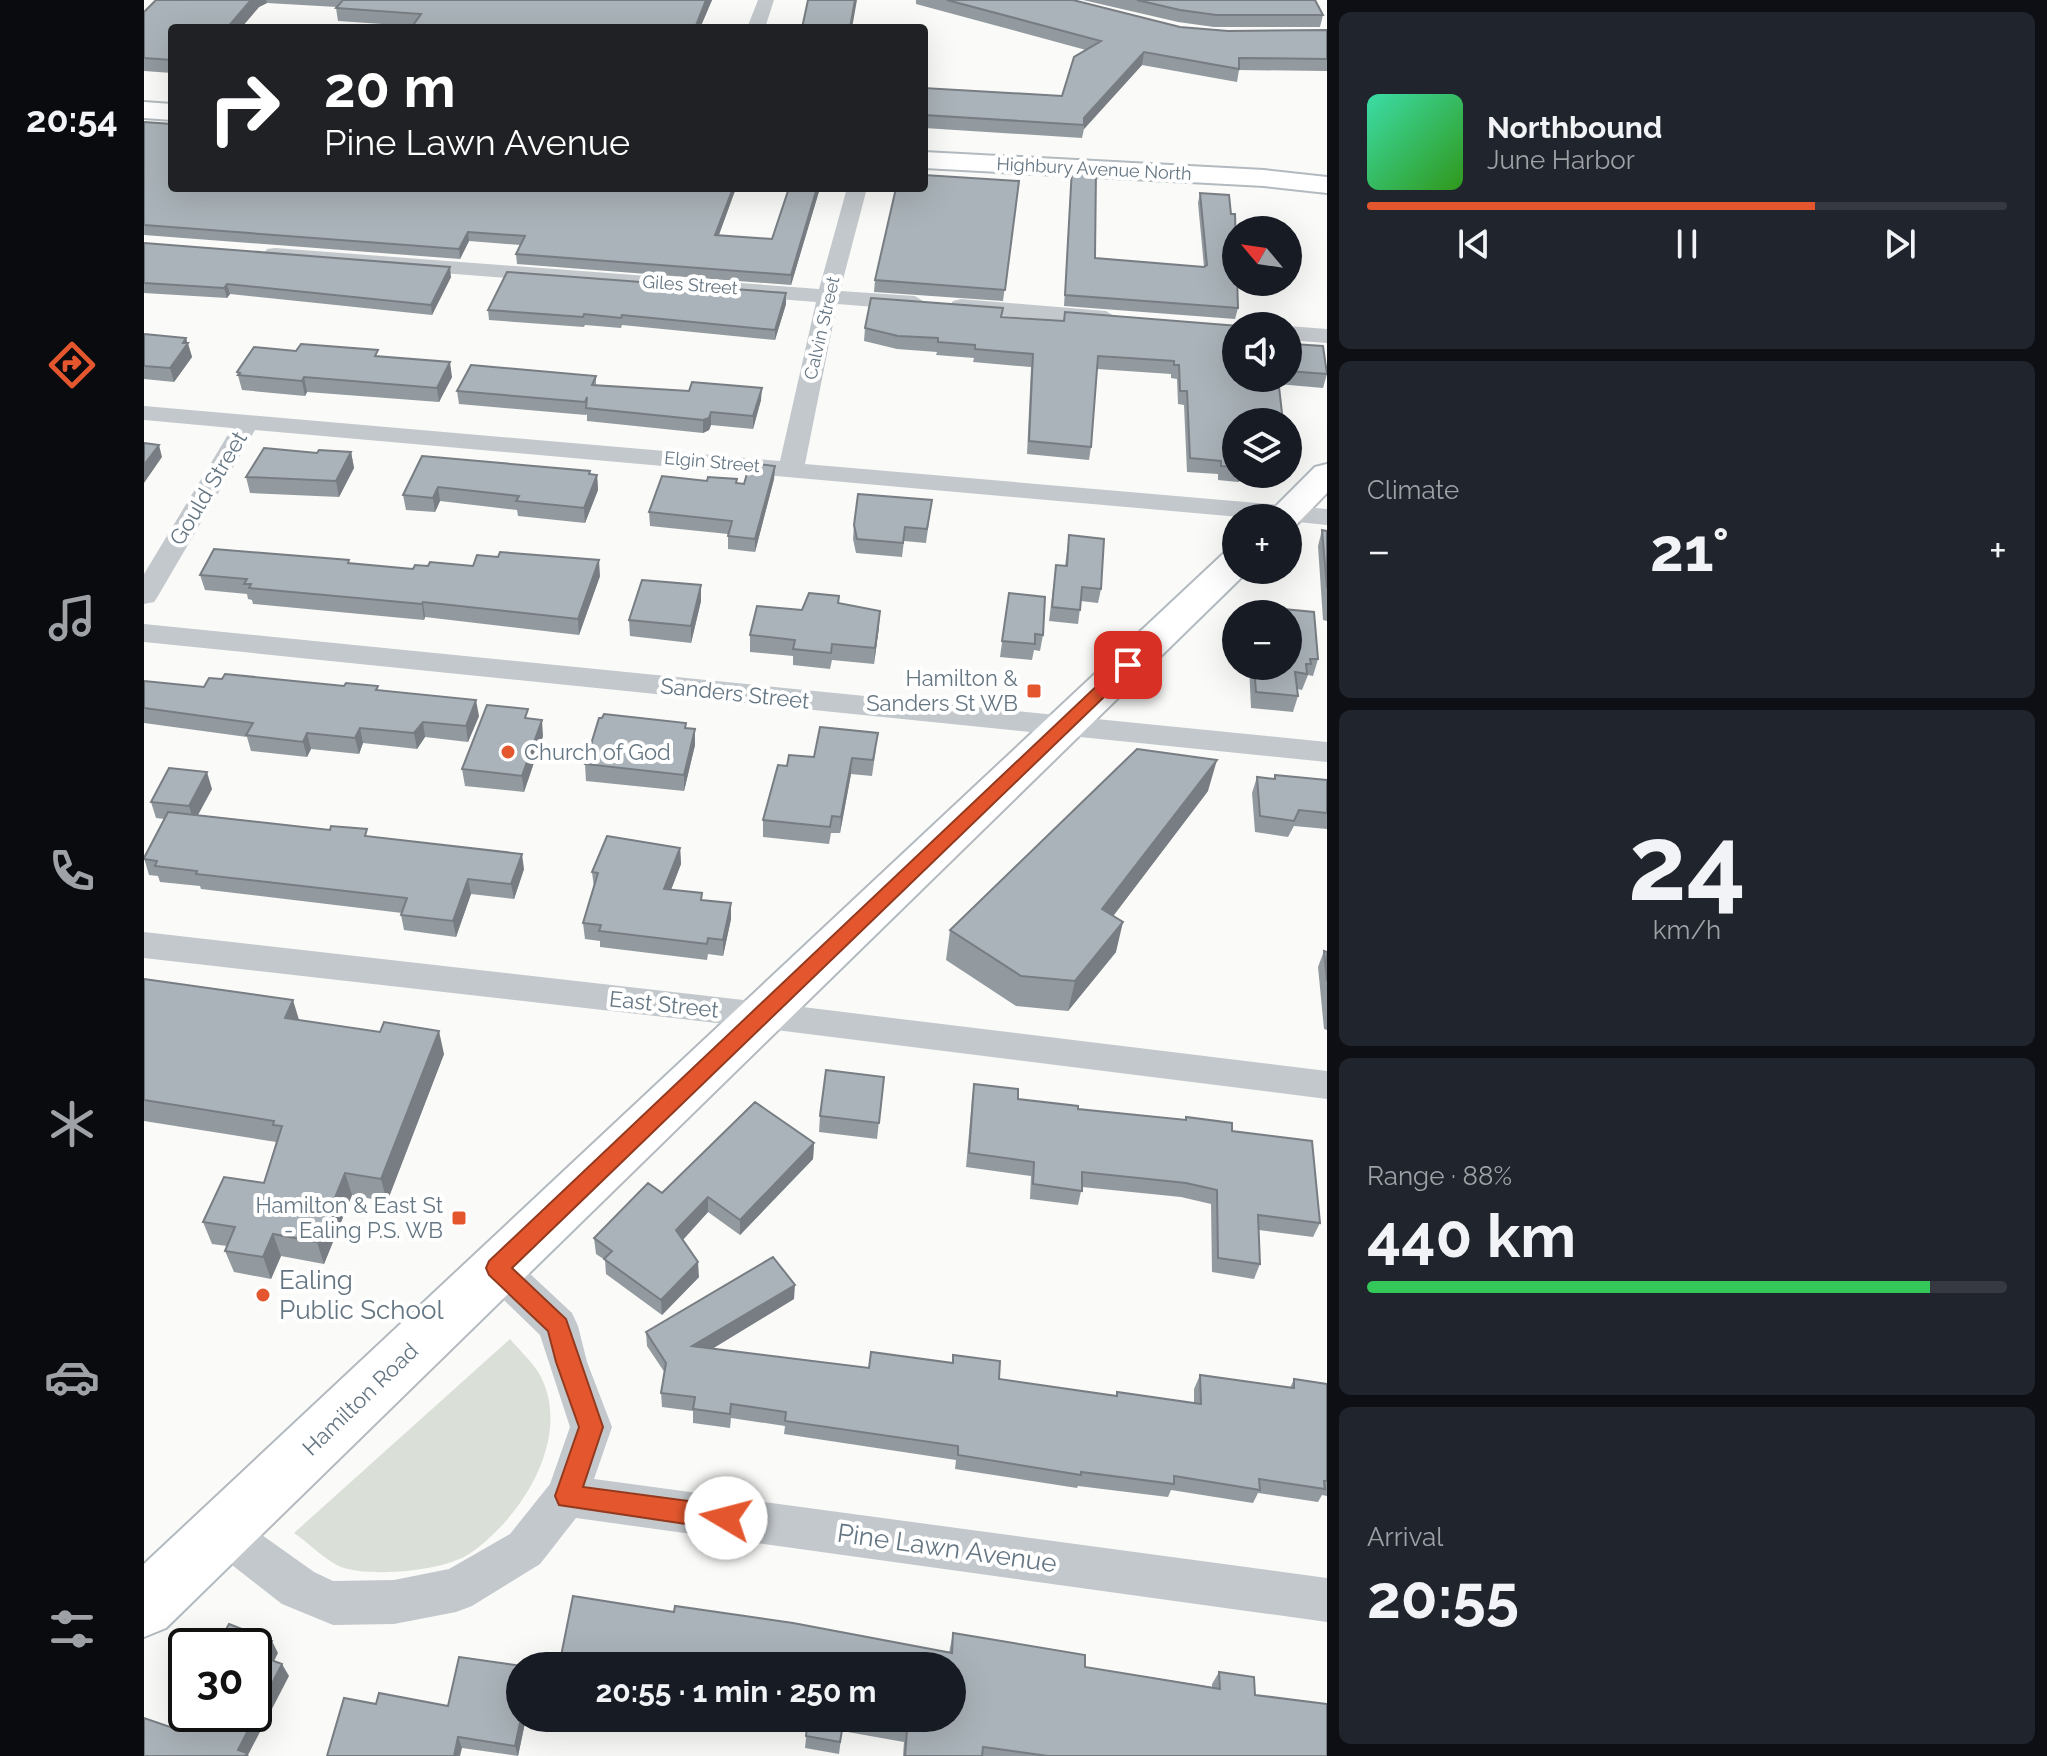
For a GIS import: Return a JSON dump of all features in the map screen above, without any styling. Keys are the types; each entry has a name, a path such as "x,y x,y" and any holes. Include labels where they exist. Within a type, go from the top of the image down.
{"main road":[{"path":"144,110 168,112"},
{"name":"Highbury Avenue North","path":"928,160 1264,178 1327,185"},
{"name":"Highbury Avenue North","path":"1264,178 1287,173 1327,175"},
{"path":"1296,504 1327,474"},
{"name":"Hamilton Road","path":"144,1606 1222,575"}],"street":[{"path":"757,24 766,0"},
{"name":"Calvin Street","path":"791,469 828,296 856,192"},
{"name":"Giles Street","path":"255,252 1126,320"},
{"path":"1302,334 1327,336"},
{"name":"Elgin Street","path":"144,413 1222,510"},
{"name":"Gould Street","path":"144,596 248,422"},
{"name":"Elgin Street","path":"1302,516 1327,517"},
{"name":"Sanders Street","path":"144,633 1327,752"},
{"name":"East Street","path":"144,945 761,1015 1327,1085"},
{"path":"225,1528 247,1550 298,1588 333,1603 394,1602 456,1590 525,1549 567,1496 591,1427 567,1362 558,1326 497,1268"},
{"name":"Pine Lawn Avenue","path":"567,1496 1327,1600"}],"shaded area":[{"path":"510,1339 541,1377 549,1401 550,1426 546,1451 536,1476 507,1520 488,1539 469,1554 443,1565 408,1571 373,1572 344,1568 294,1533"}],"building":[{"path":"156,0 251,0 230,24 168,24 168,60 144,58 144,12"},
{"path":"343,0 706,0 697,24 414,24 421,14 336,8"},
{"path":"808,0 855,0 851,24 803,24"},
{"path":"947,0 1073,0 1180,27 1228,31 1327,30 1327,59 1239,58 1239,69 1144,52 1084,118 1084,125 928,115 928,88 1062,96 1074,57 1101,41"},
{"path":"1137,0 1315,0 1323,15 1216,15"},
{"path":"144,122 168,124 168,192 731,192 715,235 772,239 788,192 816,192 791,275 516,254 525,236 468,232 459,249 144,225"},
{"path":"1072,168 1096,170 1095,258 1204,267 1207,265 1200,193 1229,195 1231,214 1235,216 1222,216 1222,296 1238,296 1238,308 1065,295"},
{"path":"928,175 1019,181 1005,290 875,280 895,192 928,192"},
{"path":"144,243 450,267 431,305 227,284 224,288 144,283"},
{"path":"507,272 786,293 775,330 622,315 621,318 584,314 583,317 488,310"},
{"path":"871,298 1003,308 1001,317 1064,321 1065,312 1222,325 1222,392 1280,392 1281,408 1222,408 1222,466 1221,461 1190,458 1187,391 1180,391 1179,365 1174,365 1174,361 1098,356 1091,447 1029,441 1033,354 975,349 975,345 938,342 938,338 898,336 865,328"},
{"path":"144,334 186,338 183,343 188,343 170,368 144,366"},
{"path":"301,344 378,350 375,356 450,362 437,388 238,375 254,347 296,351"},
{"path":"1302,345 1323,346 1327,374 1302,372"},
{"path":"471,365 596,376 592,385 689,391 692,382 762,388 753,416 711,412 709,418 703,420 586,408 587,397 585,402 457,391"},
{"path":"144,443 159,445 144,465"},
{"path":"264,448 317,453 319,450 351,452 336,481 246,477"},
{"path":"422,456 590,471 589,474 597,475 584,508 516,501 519,496 438,487 433,498 403,495"},
{"path":"750,463 775,466 755,539 728,536 732,521 649,512 662,476 707,481 708,477 737,479 736,483 744,484"},
{"path":"858,494 932,500 927,529 905,527 903,543 857,539 854,525"},
{"path":"1322,530 1327,531 1327,588"},
{"path":"1069,535 1104,539 1101,589 1082,587 1080,610 1052,607 1056,565 1067,566"},
{"path":"214,549 349,560 348,563 413,569 415,565 428,566 430,562 473,566 477,555 498,557 500,552 599,560 578,619 249,588 251,584 244,584 247,579 200,575"},
{"path":"642,580 701,585 691,626 629,620"},
{"path":"809,593 839,596 838,603 880,611 875,648 832,644 831,653 793,649 795,640 750,635 757,606 802,610"},
{"path":"1009,593 1045,597 1043,635 1035,634 1035,644 1002,641"},
{"path":"1302,611 1314,612 1318,659 1310,659 1311,664 1306,664 1307,674 1302,673"},
{"path":"225,674 344,686 346,683 378,686 376,690 476,700 466,726 423,722 414,733 360,728 355,738 307,733 303,742 246,735 253,723 144,708 144,681 204,687 209,678 222,679"},
{"path":"1255,680 1296,680 1298,696 1256,692"},
{"name":"Church of God","path":"487,705 528,709 525,718 542,720 522,776 462,769"},
{"path":"604,714 686,723 685,728 695,729 684,775 585,764 599,718"},
{"path":"820,727 878,733 873,760 852,758 841,817 832,816 830,827 763,820 778,765 787,766 789,755 814,757"},
{"path":"1137,749 1217,760 1102,909 1123,922 1075,981 1021,976 950,930"},
{"path":"169,768 207,772 189,806 151,802"},
{"path":"1275,775 1327,780 1327,813 1299,810 1294,821 1260,816 1257,777 1275,779"},
{"path":"168,812 330,830 331,826 367,829 365,836 522,854 511,884 468,879 453,921 401,915 407,898 196,874 197,871 155,866 157,861 144,858"},
{"path":"607,836 680,848 664,889 702,893 701,900 731,903 723,940 708,938 707,944 599,931 601,925 583,923 598,873 592,872"},
{"path":"1324,951 1327,952 1327,981"},
{"path":"144,979 293,1000 285,1018 380,1032 384,1022 439,1031 381,1179 345,1173 317,1242 273,1234 263,1257 225,1251 235,1227 203,1222 224,1177 264,1183 282,1126 273,1125 274,1121 144,1100"},
{"path":"826,1070 884,1077 879,1123 820,1116"},
{"path":"974,1084 1018,1089 1018,1099 1078,1106 1078,1109 1232,1123 1232,1131 1312,1141 1320,1223 1258,1215 1260,1264 1218,1258 1217,1190 1186,1183 1082,1172 1082,1191 1033,1184 1034,1162 969,1153"},
{"path":"755,1102 814,1143 740,1220 708,1197 676,1230 698,1262 661,1300 604,1259 612,1251 594,1238 648,1183 662,1193"},
{"path":"773,1257 795,1285 692,1346 869,1368 871,1352 953,1363 953,1355 1000,1361 999,1379 1201,1404 1200,1375 1294,1388 1294,1379 1327,1384 1325,1489 1259,1479 1260,1490 1174,1476 1174,1484 1081,1472 1081,1475 958,1455 958,1446 785,1421 786,1412 731,1404 730,1414 693,1409 695,1397 661,1393 666,1363 646,1332"},
{"path":"573,1596 674,1612 675,1606 793,1623 947,1652 562,1652"},
{"path":"953,1633 1085,1655 1085,1667 1220,1689 1219,1672 1254,1677 1255,1695 1327,1704 1327,1756 1048,1756 983,1747 982,1756 905,1756 907,1732 966,1732 966,1652 952,1652"},
{"path":"459,1657 506,1664 506,1732 518,1732 515,1746 458,1737 454,1756 327,1756 344,1698 376,1704 379,1693 448,1706"},
{"path":"272,1660 282,1664 272,1684"},
{"path":"144,1718 168,1726 168,1732 247,1732 238,1750 247,1753 245,1756 144,1756"},
{"path":"806,1732 842,1732 840,1742 806,1736"}],"place":[{"name":"Hamilton & Sanders St WB","path":"1034,691"},
{"name":"Church of God","path":"508,752"},
{"name":"Hamilton & East St - Ealing P.S. WB","path":"459,1218"},
{"name":"Ealing Public School","path":"263,1295"}],"route":[{"path":"726,1518 567,1496 591,1427 567,1362 558,1326 497,1268 1128,665"}]}
